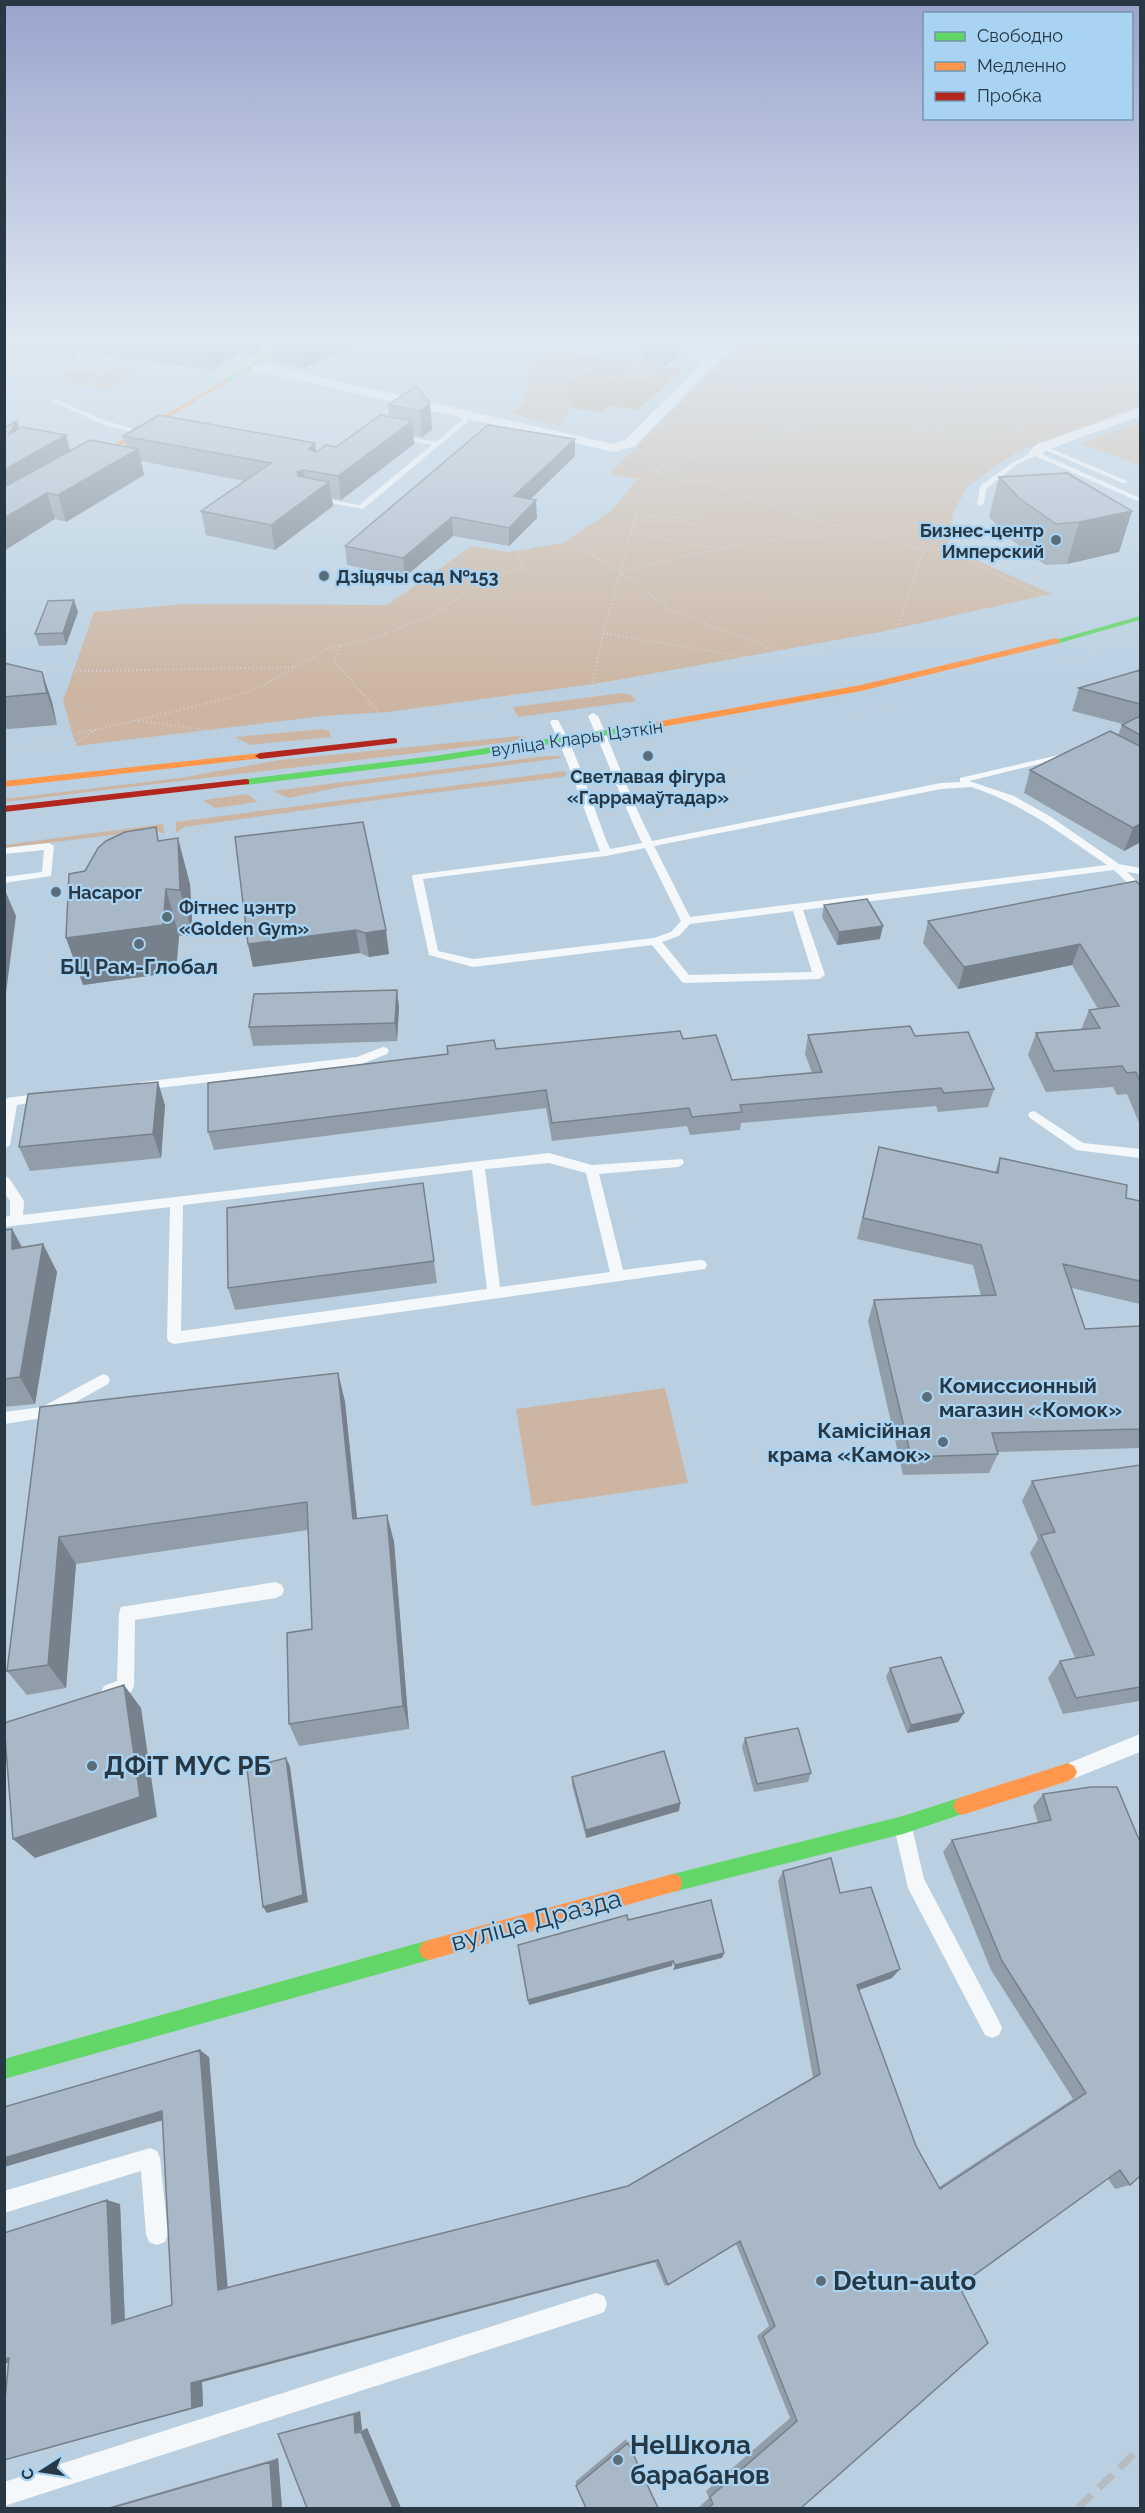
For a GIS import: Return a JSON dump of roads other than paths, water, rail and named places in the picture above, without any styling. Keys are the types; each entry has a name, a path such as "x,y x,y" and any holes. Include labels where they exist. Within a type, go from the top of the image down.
{"main road":[{"path":"4,512 99,456"},
{"name":"вуліца Клары Цэткін","path":"4,809 259,780 603,736 792,704 934,674 1140,618"},
{"path":"780,688 802,684"},
{"name":"вуліца Клары Цэткін","path":"549,722 588,717"},
{"path":"4,784 404,740"},
{"name":"вуліца Дразда","path":"4,2068 602,1901 903,1825 1068,1772"}],"lane":[{"path":"306,498 360,507 423,456"},
{"path":"980,504 983,488 1027,456"},
{"path":"1049,456 1069,468 1140,500"},
{"path":"1055,456 1125,482"},
{"path":"1056,473 1069,468"},
{"path":"588,717 603,736 630,808 687,921"},
{"path":"549,722 570,753 590,814 606,853"},
{"path":"1087,749 941,786 650,845 606,853 417,877 433,953 473,963 655,941 675,933 687,921 1116,867 1140,871"},
{"path":"941,786 972,784 998,791 1020,802 1116,867 1140,889"},
{"path":"4,851 50,846 47,874 4,879"},
{"path":"655,941 686,979 819,975 797,907"},
{"path":"127,1087 359,1061 383,1051"},
{"path":"4,1146 8,1101 57,1095"},
{"path":"1034,1115 1080,1147 1140,1154"},
{"path":"4,1180 17,1201 10,1221 549,1158 592,1170 678,1162"},
{"path":"478,1165 494,1293"},
{"path":"592,1170 618,1276"},
{"path":"177,1202 174,1338 700,1265"},
{"path":"4,1418 44,1413 103,1380"},
{"path":"92,1698 125,1686 127,1613 276,1590"},
{"path":"1068,1772 1140,1743"},
{"path":"903,1825 915,1881 992,2028"},
{"path":"4,2202 150,2158 157,2234"},
{"path":"4,2494 596,2304"}],"railway":[{"path":"1078,2508 1140,2448"}],"place":[{"name":"Бизнес-центр Имперский","path":"1056,540"},
{"name":"Дзіцячы сад №153","path":"324,576"},
{"name":"Светлавая фігура «Гаррамаўтадар»","path":"648,756"},
{"name":"Насарог","path":"56,892"},
{"name":"Фітнес цэнтр «Golden Gym»","path":"167,917"},
{"name":"БЦ Рам-Глобал","path":"139,944"},
{"name":"Комиссионный магазин «Комок»","path":"927,1397"},
{"name":"Камісійная крама «Камок»","path":"943,1442"},
{"name":"ДФіТ МУС РБ","path":"92,1766"},
{"name":"Detun-auto","path":"821,2281"},
{"name":"НеШкола барабанов","path":"618,2460"}]}
